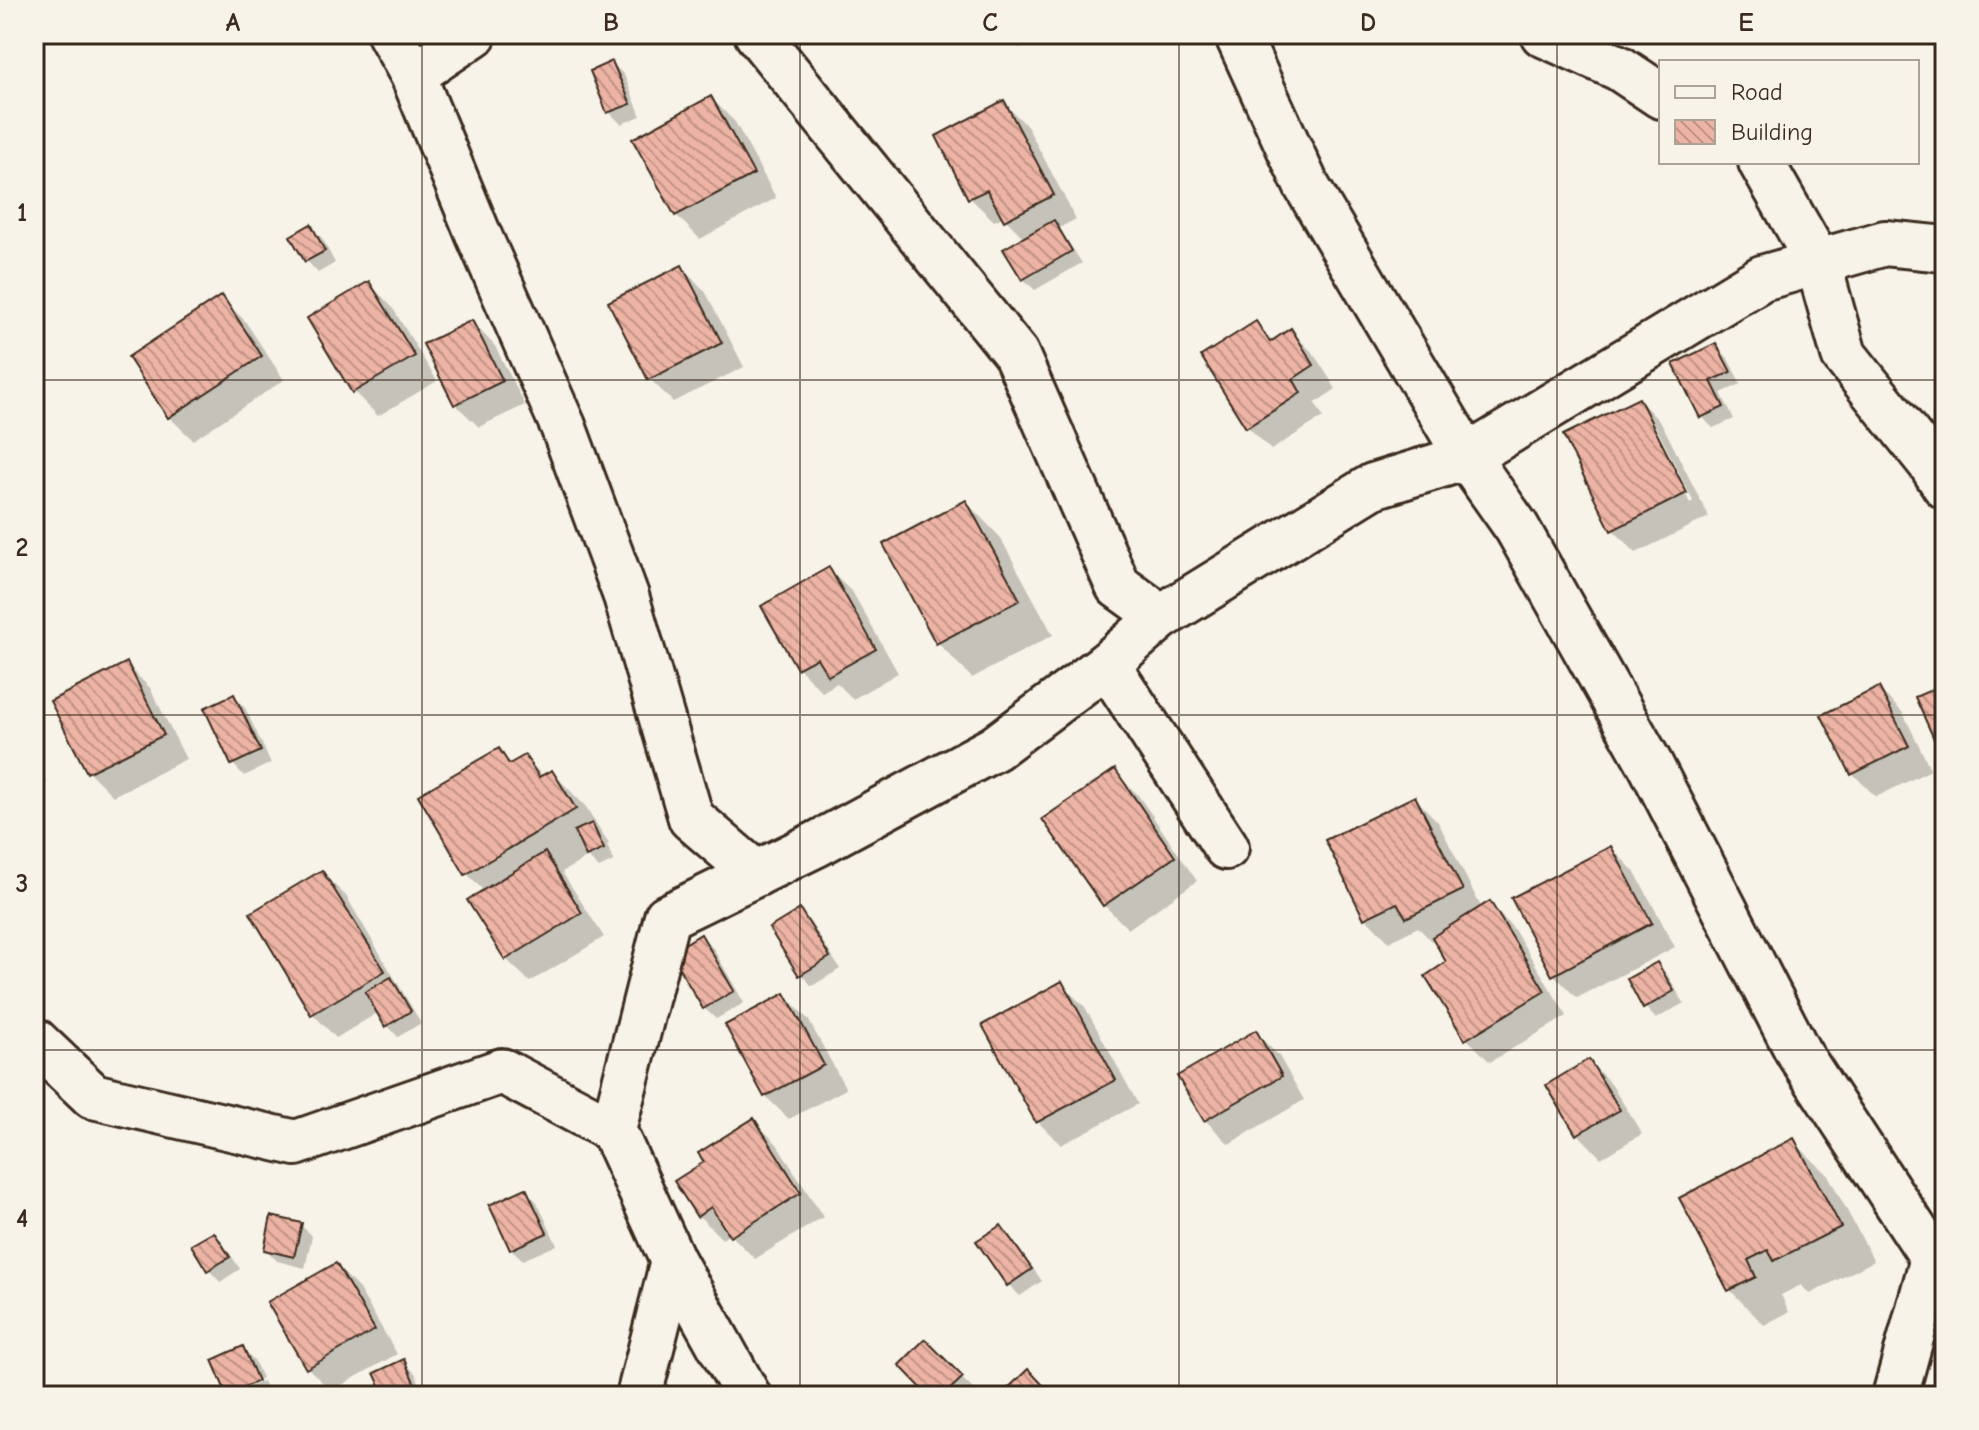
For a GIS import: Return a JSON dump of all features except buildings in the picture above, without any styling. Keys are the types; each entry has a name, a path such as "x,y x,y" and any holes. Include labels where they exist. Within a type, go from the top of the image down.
{"street":[{"path":"390,34 413,75 479,236 563,426 626,596 691,818 756,874"},
{"path":"413,75 474,34"},
{"path":"757,34 1016,354 1118,586 1161,617"},
{"path":"1237,34 1306,185 1467,457 1517,528 1650,764 1798,1052 1941,1260 1895,1396"},
{"path":"1543,34 1620,51 1659,94"},
{"path":"1762,164 1818,262 1844,355 1945,486"},
{"path":"613,1130 667,917 756,874 995,748 1107,664 1161,617 1373,486 1467,457 1762,278 1885,243 1945,249"},
{"path":"1107,664 1226,847"},
{"path":"34,1040 93,1096 296,1143 502,1071 613,1130 673,1261 748,1396"},
{"path":"639,1396 673,1261"}]}
